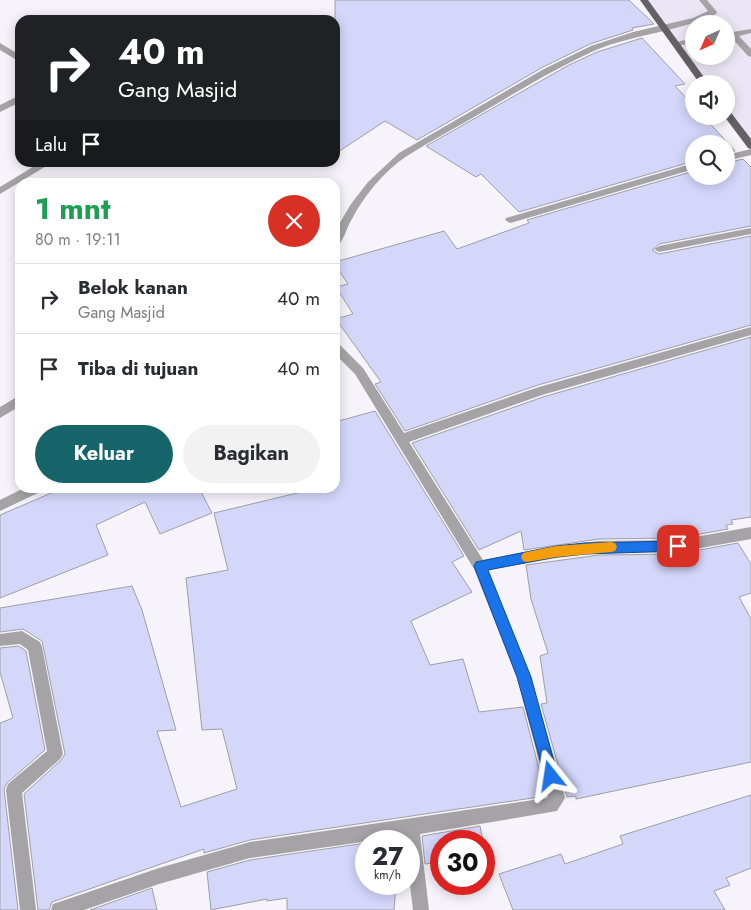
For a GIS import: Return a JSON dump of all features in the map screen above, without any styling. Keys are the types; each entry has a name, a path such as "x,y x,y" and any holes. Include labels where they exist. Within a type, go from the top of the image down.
{"main road":[{"path":"644,0 699,75"},
{"path":"735,124 751,146"}],"street":[{"path":"340,232 366,188 402,155 547,70 594,48 664,27 696,20 713,12 703,0"},
{"path":"735,34 751,31"},
{"path":"735,40 751,54"},
{"path":"676,43 685,42"},
{"path":"0,46 15,56"},
{"path":"0,109 15,101"},
{"path":"735,156 751,152"},
{"path":"22,178 41,167"},
{"path":"510,220 685,169"},
{"path":"0,191 15,182"},
{"path":"659,249 751,230"},
{"path":"402,439 539,391 751,331"},
{"path":"59,910 159,876 250,850 552,805 557,798 524,677 480,566 359,371 340,352"},
{"path":"0,413 15,403"},
{"path":"0,506 25,493"},
{"path":"480,566 556,552 599,547 678,546 751,533"},
{"path":"0,640 22,637 35,647 55,754 14,790 28,910"},
{"path":"411,827 421,910"}],"shaded area":[{"path":"644,0 751,0 751,146 735,124 735,75 698,75 691,65 735,65 735,15 685,15 685,56"}],"building":[{"path":"335,0 629,0 654,24 632,28 633,30 590,44 543,67 417,140 385,121 340,151 340,15 335,15"},
{"path":"642,38 685,84 675,86 685,97 685,125 711,125 720,135 685,135 685,164 519,212 481,174 476,177 426,146 569,65 597,52"},
{"path":"743,159 751,167 751,226 659,244 652,250 659,254 751,236 751,325 538,385 405,431 375,384 381,382 340,325 340,318 353,314 340,293 340,286 348,284 340,272 340,261 444,231 457,249 529,223 527,220 685,174 685,185 735,185 735,161"},
{"path":"751,337 751,517 731,520 733,524 726,525 728,529 678,538 599,539 524,550 521,531 479,550 412,443 543,397"},
{"path":"375,411 464,556 452,562 472,592 411,621 430,665 463,659 479,712 523,707 546,796 250,840 204,853 204,849 52,902 49,910 38,910 24,794 61,760 65,754 42,641 23,629 0,632 0,608 132,586 142,610 176,730 157,731 181,807 237,789 222,729 202,730 186,578 228,570 214,513 297,493 340,493 340,421"},
{"path":"51,493 202,493 212,513 160,534 145,502 96,525 108,555 0,598 0,515"},
{"path":"738,543 751,564 751,593 739,597 751,619 751,762 576,799 576,796 567,797 541,704 547,703 540,656 548,653 531,599 526,565 599,555 678,554"},
{"path":"19,646 26,651 45,750 7,783 4,789 18,910 0,910 0,723 13,718 0,672 0,648"},
{"path":"751,795 751,868 726,878 730,885 714,891 725,910 513,910 499,874 561,854 565,864 623,844 620,836"},
{"path":"480,826 481,830 457,830"},
{"path":"430,835 430,863 425,864 422,836"},
{"path":"355,845 355,895 395,895 394,910 287,910 287,898 267,901 267,899 211,910 207,872 250,860"},
{"path":"152,888 157,910 90,910"}],"slow traffic":[{"path":"527,557 556,552 611,547"}],"route":[{"path":"551,776 524,677 480,566 556,552 599,547 678,546"}]}
